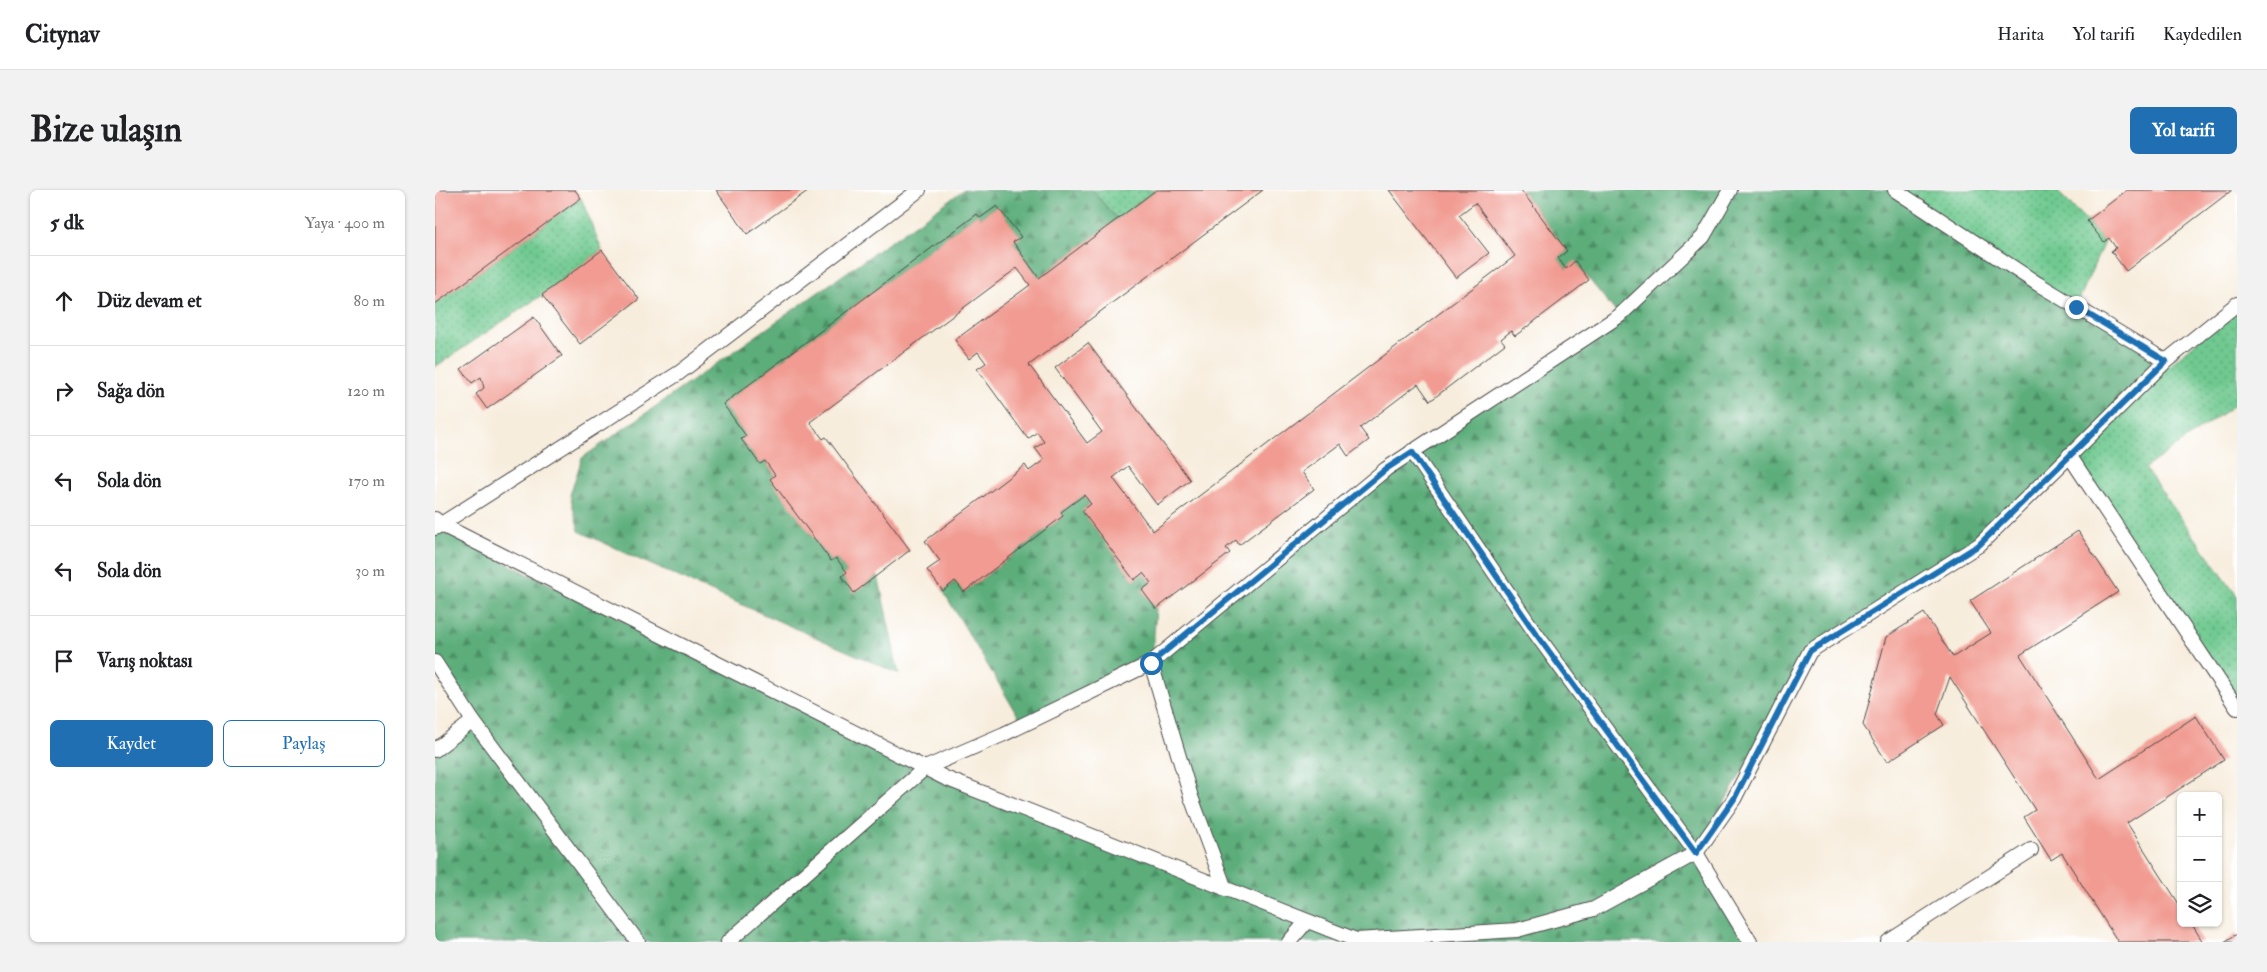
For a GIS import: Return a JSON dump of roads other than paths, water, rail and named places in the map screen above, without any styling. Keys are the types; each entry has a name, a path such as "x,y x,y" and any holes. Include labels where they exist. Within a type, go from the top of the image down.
{"lane":[{"path":"437,524 679,374 919,190"},
{"path":"728,942 925,768 1151,663 1386,469 1619,316 1703,237 1729,190"},
{"path":"1895,190 2038,284 2166,361"},
{"path":"437,524 945,778 1356,940 1407,940 1517,930 1594,909 1696,853 1734,799 1810,651 1979,545 2166,361 2237,304"},
{"path":"1412,452 1534,631 1696,853 1750,942"},
{"path":"2069,455 2237,708"},
{"path":"435,662 473,721 638,942"},
{"path":"1151,663 1191,797 1225,889"},
{"path":"435,750 473,721"},
{"path":"1888,942 2031,850"},
{"path":"1289,942 1307,921"}]}
